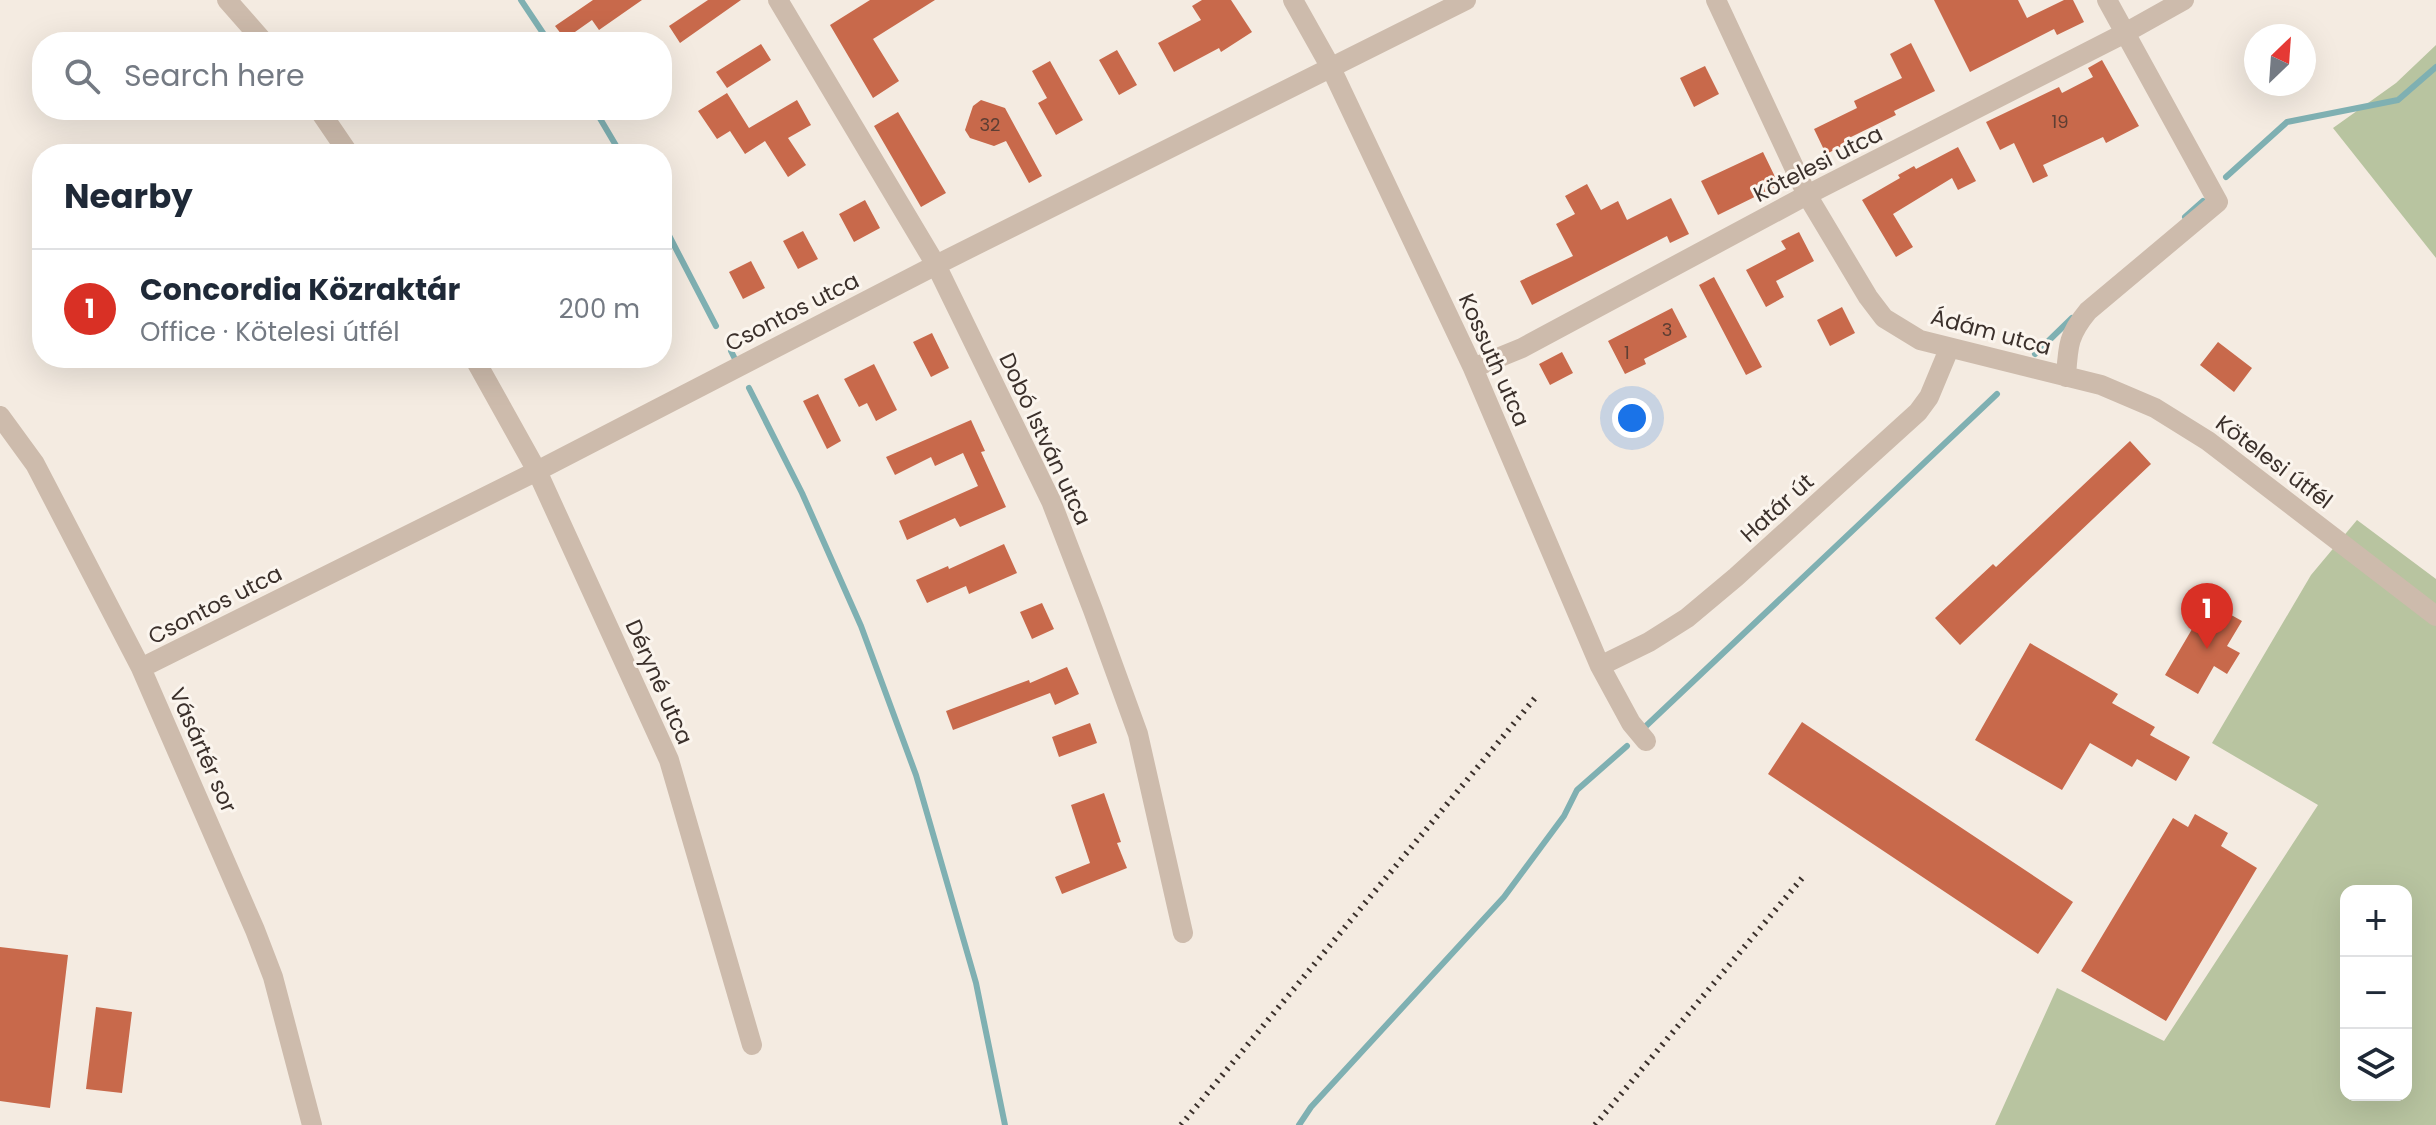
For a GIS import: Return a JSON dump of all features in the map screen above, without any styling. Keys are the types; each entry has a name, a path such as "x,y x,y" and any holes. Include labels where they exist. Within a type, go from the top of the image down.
{"street":[{"path":"227,0 255,32"},
{"name":"Dobó István utca","path":"778,0 936,265 1051,501 1138,734 1183,933"},
{"name":"Kossuth utca","path":"1293,0 1330,66 1473,368 1600,666 1631,723 1646,741"},
{"name":"Csontos utca","path":"141,668 1466,0"},
{"name":"Ádám utca","path":"1716,0 1807,195 1868,297 1884,318 1920,340 2066,377"},
{"path":"2066,377 2068,349 2074,328 2088,311 2218,202 2107,0"},
{"name":"Kötelesi utca","path":"1473,368 1522,348 1807,195 2184,0"},
{"path":"326,120 342,144"},
{"name":"Határ út","path":"1600,666 1649,642 1687,618 1918,412 1929,397 1949,349"},
{"name":"Déryné utca","path":"480,368 537,471 669,760 752,1045"},
{"name":"Kötelesi útfél","path":"2066,377 2101,385 2135,398 2208,441 2436,616"},
{"name":"Vásártér sor","path":"0,416 35,464 141,668 273,977 312,1125"}],"green space":[{"path":"2436,45 2436,258 2333,128 2396,83"},
{"path":"2357,520 2436,579 2436,1125 1995,1125 2057,988 2164,1041 2318,805 2212,743 2311,575"}],"building":[{"path":"593,0 642,0 599,30 592,20 575,32 560,32 555,26"},
{"path":"708,0 741,0 680,43 669,26"},
{"path":"870,0 935,0 873,39 899,81 873,98 830,25"},
{"path":"1202,0 1231,0 1252,32 1221,52 1219,48 1174,72 1158,43 1201,20 1192,6"},
{"path":"1934,0 2018,0 2027,18 2064,0 2073,0 2084,22 2057,35 2054,29 1970,72"},
{"path":"1911,43 1935,91 1894,111 1896,115 1849,138 1851,142 1826,154 1814,129 1857,108 1854,101 1902,78 1890,54"},
{"path":"761,44 771,60 727,88 716,72"},
{"path":"1117,50 1137,85 1119,95 1099,60"},
{"path":"2102,60 2139,126 2106,143 2103,137 2043,165 2048,176 2033,183 2014,143 2000,150 1986,122 2059,87 2062,93 2093,77 2088,68"},
{"path":"1050,61 1083,120 1056,135 1038,103 1047,98 1032,71"},
{"path":"1705,66 1719,94 1694,107 1680,78"},
{"path":"727,93 749,128 797,100 811,125 788,138 806,165 788,177 765,141 745,154 730,131 717,139 698,111"},
{"path":"981,100 1005,108 1042,176 1029,183 1006,141 994,146 970,138 965,130 973,106"},
{"path":"898,112 946,193 921,207 874,126"},
{"path":"1958,147 1976,181 1958,190 1952,178 1893,214 1913,247 1896,257 1862,200 1914,166 1916,169"},
{"path":"1763,152 1779,185 1718,215 1701,181"},
{"path":"1587,184 1601,210 1618,201 1627,220 1671,198 1689,234 1670,243 1667,236 1532,305 1520,281 1573,256 1556,224 1575,214 1565,196"},
{"path":"865,200 880,228 854,242 839,214"},
{"path":"803,231 818,259 798,269 783,241"},
{"path":"1799,232 1814,261 1776,281 1784,297 1766,307 1746,270 1786,249 1781,241"},
{"path":"751,261 765,288 743,299 729,272"},
{"path":"1714,277 1762,367 1746,375 1699,285"},
{"path":"1842,307 1855,333 1830,346 1817,320"},
{"path":"1672,308 1687,337 1644,359 1646,364 1625,374 1608,341"},
{"path":"932,333 949,368 931,377 913,342"},
{"path":"2218,342 2252,368 2234,392 2200,365"},
{"path":"1562,352 1573,373 1550,385 1539,364"},
{"path":"874,364 897,410 876,421 867,403 859,407 844,379"},
{"path":"818,394 841,441 827,449 803,401"},
{"path":"971,420 985,451 981,452 1006,507 960,527 955,518 907,540 899,521 978,486 963,453 935,466 931,457 895,475 886,457"},
{"path":"2130,441 2151,464 1960,645 1935,618 1993,564 1996,567"},
{"path":"1004,544 1017,573 969,594 966,586 927,603 916,580"},
{"path":"2208,602 2242,621 2227,646 2240,653 2227,674 2214,666 2198,694 2165,675"},
{"path":"1042,603 1054,629 1032,639 1020,612"},
{"path":"2030,643 2118,694 2112,703 2155,727 2150,735 2190,757 2176,781 2137,759 2132,767 2090,743 2062,790 1975,740"},
{"path":"1067,667 1079,694 1055,705 1050,693 953,730 946,711"},
{"path":"1802,722 2073,902 2038,954 1768,774"},
{"path":"1090,723 1097,743 1059,757 1052,737"},
{"path":"1104,793 1127,868 1062,894 1055,877 1090,863 1071,805"},
{"path":"2195,814 2228,833 2221,846 2257,868 2166,1021 2081,971 2173,818 2188,827"},
{"path":"0,947 68,955 50,1108 0,1101"},
{"path":"96,1007 132,1012 122,1093 86,1089"}],"waterway":[{"path":"521,0 542,32"},
{"path":"2226,177 2287,122 2398,100 2436,67"},
{"path":"601,120 615,144"},
{"path":"2185,217 2203,201"},
{"path":"672,241 716,326"},
{"path":"2035,354 2072,318"},
{"path":"731,351 737,363"},
{"path":"749,388 802,493 861,626 916,775 976,983 1005,1125"},
{"path":"1646,726 1997,394"},
{"path":"1299,1125 1311,1107 1504,897 1564,816 1577,790 1627,746"}],"railway":[{"path":"1181,1125 1535,698"},
{"path":"1595,1125 1803,877"}],"place":[{"name":"Concordia Közraktár","path":"2207,649"}]}
